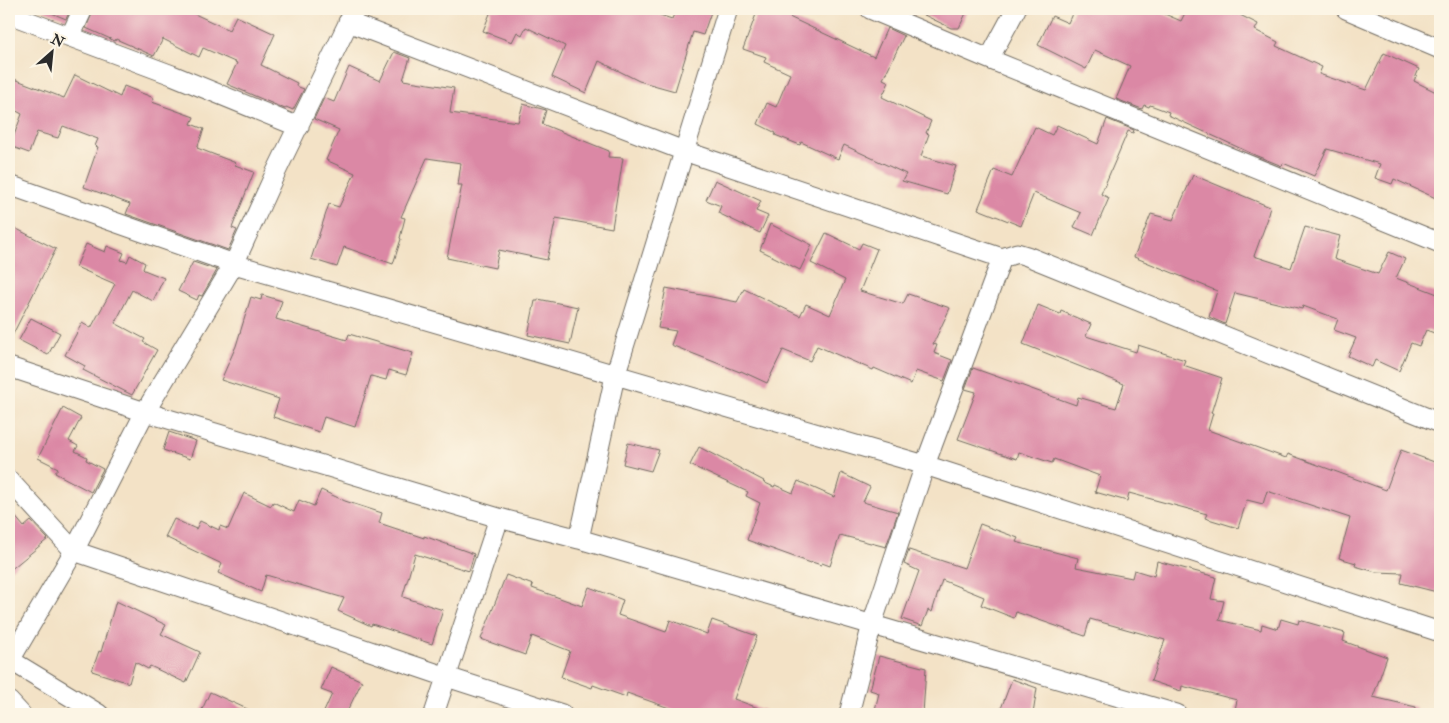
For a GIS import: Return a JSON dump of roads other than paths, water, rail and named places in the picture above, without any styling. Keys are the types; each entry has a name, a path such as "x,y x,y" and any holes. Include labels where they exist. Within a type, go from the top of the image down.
{"street":[{"path":"70,37 83,9"},
{"path":"579,539 615,376 728,9"},
{"path":"870,9 1440,243"},
{"path":"989,59 1016,9"},
{"path":"1346,9 1440,49"},
{"path":"9,14 172,75 299,127"},
{"path":"99,714 9,661 74,551 145,412 234,264 274,176 352,16 684,151 1002,258 1017,253 1027,256 1440,423"},
{"path":"9,185 234,264 925,465 1440,632"},
{"path":"849,714 872,624 925,465 1002,258"},
{"path":"9,368 145,412 499,518 579,539 1177,714"},
{"path":"9,480 74,551 446,677 562,714"},
{"path":"434,714 499,518"},
{"path":"9,701 21,714"}]}
